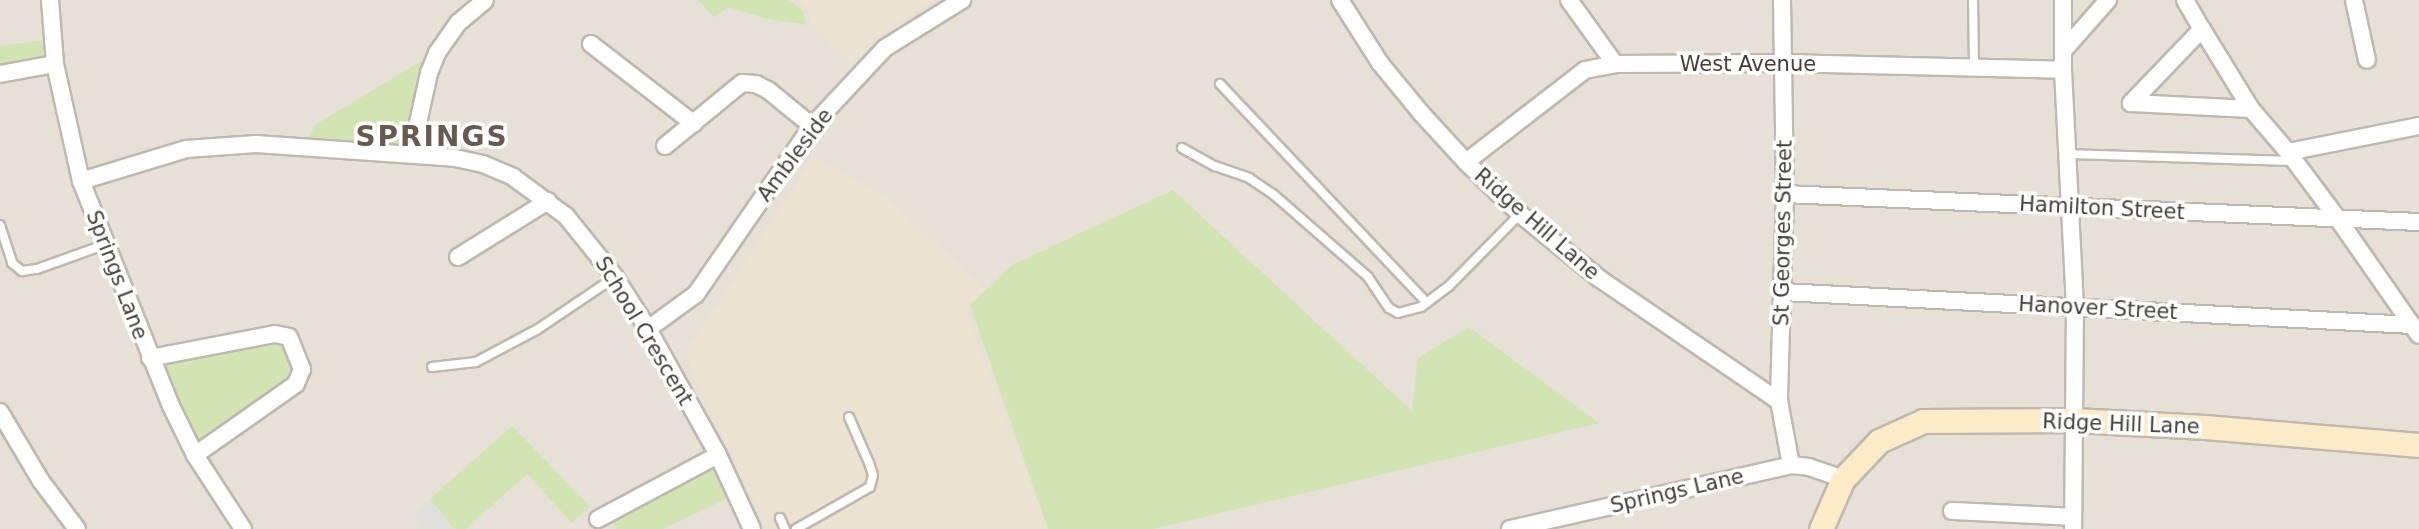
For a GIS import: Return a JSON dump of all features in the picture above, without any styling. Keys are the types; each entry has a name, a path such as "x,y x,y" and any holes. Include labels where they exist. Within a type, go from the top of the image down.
{"street":[{"name":"Springs Lane","path":"50,0 55,64 81,181 150,358 195,455 233,526"},
{"path":"419,154 418,123 429,73 438,53 458,23 485,0"},
{"name":"Ambleside","path":"649,329 696,294 812,126 885,48 962,0"},
{"name":"Ridge Hill Lane","path":"1340,0 1380,63 1466,162 1520,214 1600,279 1779,401"},
{"path":"1569,0 1615,64"},
{"name":"St Georges Street","path":"1782,0 1785,194 1779,401 1791,465"},
{"path":"1952,511 2073,523 2075,307 2063,70 2063,0"},
{"path":"2064,50 2108,0"},
{"path":"2185,0 2251,109 2291,156 2416,330"},
{"path":"2354,0 2367,60"},
{"path":"2202,29 2131,103 2251,109"},
{"path":"591,44 694,124"},
{"name":"West Avenue","path":"1466,162 1585,70 1615,64 1783,63 2063,70"},
{"path":"0,74 55,64"},
{"path":"665,146 742,83 756,84 768,90 812,126"},
{"path":"2291,156 2419,127"},
{"name":"School Crescent","path":"81,181 186,149 256,144 419,154 483,164 513,177 548,201 587,239 615,277 649,329 718,456 752,529"},
{"name":"Hamilton Street","path":"1785,194 2419,222"},
{"path":"458,257 548,201"},
{"name":"Hanover Street","path":"1783,292 2075,307 2416,330"},
{"path":"150,358 275,334 289,337 302,369 296,384 195,455"},
{"path":"0,412 41,481 77,529"},
{"name":"Ridge Hill Lane","path":"1821,529 1843,480 1879,441 1923,421 2074,420 2205,427 2419,445"},
{"path":"598,519 718,456"},
{"name":"Springs Lane","path":"1521,528 1791,465 1809,467 1843,480"}],"lane":[{"path":"1973,0 1973,67"},
{"path":"1220,84 1427,303"},
{"path":"1182,148 1215,166 1249,178 1273,194 1368,276 1389,307 1398,313 1408,313 1427,303 1449,286 1520,214"},
{"path":"2068,154 2291,156"},
{"path":"0,225 12,263 22,271 37,269 104,245"},
{"path":"432,367 476,362 538,329 615,277"},
{"path":"796,529 870,487 873,475 849,417"},
{"path":"780,518 785,529"}],"shaded area":[{"path":"0,0 2419,0 2419,529 0,529"},
{"path":"797,0 935,0 885,31 851,64 810,22 808,9"},
{"path":"814,156 887,197 987,291 966,312 1048,529 767,529 690,367 687,354 690,345"},
{"path":"430,499 454,529 424,529 415,513"}],"green space":[{"path":"698,0 789,0 803,11 806,25 769,19 727,7 714,17"},
{"path":"53,39 55,64 0,74 0,46"},
{"path":"434,62 419,154 305,147 315,125 418,63"},
{"path":"1173,190 1412,411 1418,358 1469,327 1599,423 1153,529 1048,529 970,305 1012,265"},
{"path":"289,337 302,369 195,455 150,358"},
{"path":"512,426 590,506 572,523 527,474 466,529 454,529 430,499"},
{"path":"718,455 740,499 726,499 663,529 617,529 608,514"}],"district":[{"name":"SPRINGS","path":"432,137"}]}
